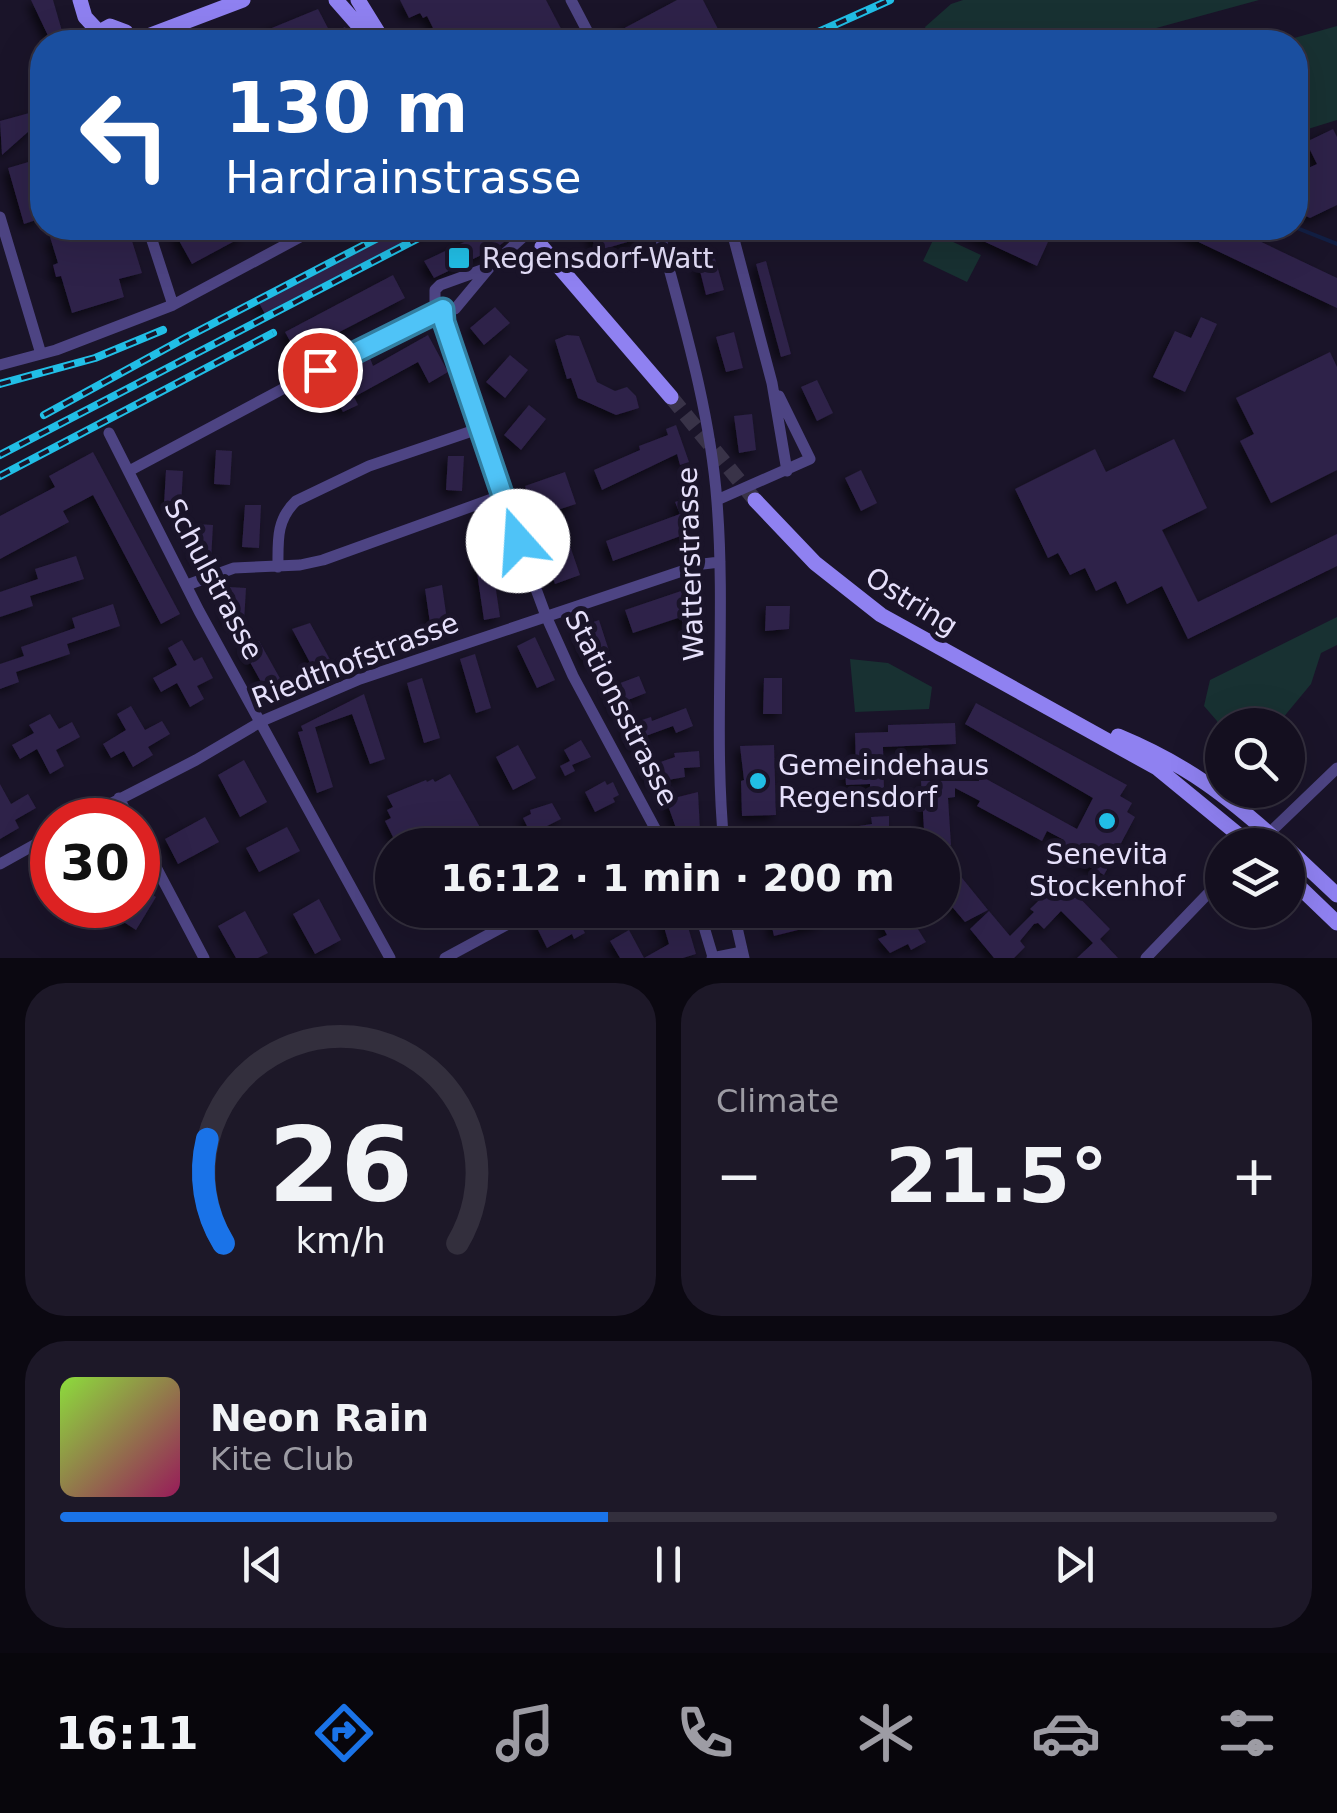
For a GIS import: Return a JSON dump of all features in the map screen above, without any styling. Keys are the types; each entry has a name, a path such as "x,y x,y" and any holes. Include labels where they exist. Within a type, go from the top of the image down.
{"main road":[{"path":"80,0 92,30"},
{"path":"163,30 243,0"},
{"path":"336,0 362,30"},
{"path":"358,0 377,30"},
{"path":"542,247 672,397"},
{"name":"Ostring","path":"755,500 815,564 881,615 1157,768 1241,828"},
{"name":"Ostring","path":"1305,865 1337,895"},
{"path":"1305,892 1337,923"}],"street":[{"path":"571,0 587,30"},
{"path":"0,217 41,354"},
{"path":"152,240 174,305"},
{"path":"0,365 174,305 295,240"},
{"path":"129,471 290,385 443,309 455,309 490,266 519,240"},
{"name":"Watterstrasse","path":"661,240 708,431 717,500 723,828"},
{"path":"734,240 772,383 787,471"},
{"path":"443,309 434,301 440,285 490,266"},
{"name":"Stationsstrasse","path":"443,309 502,496 546,616 652,828"},
{"path":"717,500 810,458 772,383"},
{"path":"278,567 278,528 287,509 296,501 369,466 482,428"},
{"name":"Schulstrasse","path":"109,434 390,958"},
{"path":"188,585 234,568 323,560 502,496"},
{"name":"Riedthofstrasse","path":"119,798 262,722 360,679 702,564 720,562"},
{"path":"1273,828 1337,768"},
{"path":"0,864 30,847"},
{"path":"160,875 204,958"},
{"path":"1146,958 1205,897"},
{"path":"445,958 501,928"},
{"path":"703,928 712,958 743,955 737,928"}],"green space":[{"path":"963,0 1259,0 1149,30 926,30 951,4"},
{"path":"1337,26 1337,120 1308,129 1308,34"},
{"path":"933,240 949,240 981,255 967,282 923,261"},
{"path":"1337,617 1337,645 1321,653 1311,684 1291,708 1204,706 1210,680"},
{"path":"850,659 888,663 932,687 929,709 855,712"}],"building":[{"path":"31,0 53,0 62,30 45,30"},
{"path":"400,0 546,0 562,30 434,30 427,16 423,18 420,13 409,18"},
{"path":"677,0 703,0 718,29 716,30 621,30"},
{"path":"318,9 329,30 267,30"},
{"path":"30,113 30,130 2,155 0,121"},
{"path":"1333,129 1337,137 1337,205 1310,218 1308,168 1317,164 1308,141"},
{"path":"30,162 30,222 24,224 8,168"},
{"path":"51,240 132,240 142,273 119,279 124,297 72,313 61,276 56,277 53,265 58,263"},
{"path":"179,240 237,240 192,264"},
{"path":"381,240 409,240 265,314 259,303"},
{"path":"469,240 506,240 434,278 424,261"},
{"path":"593,240 634,240 597,251"},
{"path":"981,240 1048,242 1037,266"},
{"path":"1194,240 1257,240 1337,278 1337,308"},
{"path":"714,255 724,290 706,295 697,259"},
{"path":"766,261 791,354 781,357 756,264"},
{"path":"393,275 405,298 297,354 285,332"},
{"path":"495,307 510,323 484,345 470,328"},
{"path":"1201,317 1217,324 1185,392 1153,377 1175,331 1191,338"},
{"path":"734,332 743,368 726,372 716,337"},
{"path":"428,335 448,372 429,383 418,362 354,397 358,405 343,412 338,403 347,399 336,374 370,358 373,366"},
{"path":"579,336 597,382 615,391 627,387 636,396 639,408 616,415 578,398 571,378 567,379 555,340"},
{"path":"1330,352 1337,367 1337,470 1271,503 1240,441 1254,434 1236,398"},
{"path":"510,355 528,370 505,398 486,382"},
{"path":"817,380 833,413 817,421 801,387"},
{"path":"529,405 546,419 521,450 504,435"},
{"path":"752,414 756,450 739,453 734,416"},
{"path":"676,425 689,462 680,465 677,454 602,490 594,470 668,435 666,429"},
{"path":"1174,439 1207,508 1162,530 1198,602 1337,534 1337,566 1188,639 1162,586 1127,604 1116,581 1096,591 1085,568 1070,575 1058,553 1048,558 1015,489 1095,449 1106,472"},
{"path":"216,450 232,451 230,485 214,484"},
{"path":"93,452 180,614 161,624 93,495 63,511 69,522 0,559 0,516 55,487 49,476"},
{"path":"448,456 464,456 462,491 446,490"},
{"path":"166,470 183,471 181,506 164,505"},
{"path":"861,470 877,503 861,511 845,478"},
{"path":"565,472 576,504 536,517 525,486"},
{"path":"692,496 697,534 686,534 613,561 606,541 680,514 675,502"},
{"path":"245,505 261,505 259,548 242,547"},
{"path":"196,524 213,525 211,560 194,559"},
{"path":"568,540 580,575 555,584 543,549"},
{"path":"76,556 84,579 30,596 33,606 0,617 0,592 38,579 35,569"},
{"path":"492,563 500,617 484,620 476,566"},
{"path":"442,585 449,634 432,637 425,589"},
{"path":"229,587 246,588 244,622 227,621"},
{"path":"687,589 699,590 697,634 688,637 681,617 633,633 625,610"},
{"path":"113,604 120,626 67,644 70,654 16,672 19,682 0,689 0,664 24,656 21,647 75,628 72,618"},
{"path":"766,606 790,606 789,629 765,631"},
{"path":"599,620 610,654 588,664 576,628"},
{"path":"310,623 333,665 315,672 292,629"},
{"path":"535,637 555,680 537,688 517,646"},
{"path":"182,640 194,661 202,657 213,678 197,686 204,699 190,707 177,683 161,692 153,678 177,665 168,648"},
{"path":"259,641 282,682 265,689 241,646"},
{"path":"475,654 491,708 476,713 460,659"},
{"path":"639,676 646,693 623,702 626,711 617,715 607,688"},
{"path":"422,678 440,738 424,743 407,683"},
{"path":"764,678 782,678 782,714 763,714"},
{"path":"364,694 385,759 370,764 352,714 315,727 333,787 317,793 298,732 303,731 301,726"},
{"path":"976,703 1127,785 1120,796 1132,803 1127,812 1135,817 1104,875 1059,850 1064,840 1047,831 1042,841 977,806 980,801 955,788 955,797 948,798 950,828 924,828 921,781 979,781 979,775 1077,829 1093,798 965,724"},
{"path":"131,706 145,730 162,721 170,734 148,747 153,755 133,767 124,751 111,758 103,744 126,730 117,714"},
{"path":"686,708 693,726 676,733 673,726 643,737 645,743 632,748 624,726 651,717 652,721"},
{"path":"50,714 59,729 72,722 80,737 56,750 64,766 50,774 37,749 20,759 12,745 34,733 29,725"},
{"path":"955,723 956,744 883,747 884,790 870,791 870,784 846,785 845,768 856,768 855,733 888,732 888,725"},
{"path":"581,740 591,757 572,765 575,771 565,776 560,766 570,761 564,750"},
{"path":"518,745 536,778 513,790 496,757"},
{"name":"Gemeindehaus Regensdorf","path":"774,745 776,815 742,816 744,780 740,746"},
{"path":"699,751 700,767 684,768 685,777 651,783 643,768 675,757 674,753"},
{"path":"244,760 267,802 240,817 218,775"},
{"path":"450,774 480,828 388,828 385,821 391,818 387,810 393,807 387,796 426,780 435,782"},
{"path":"605,781 607,785 613,782 619,795 613,798 615,802 595,812 585,792"},
{"path":"0,784 11,804 28,794 30,798 30,811 15,820 19,828 0,839"},
{"path":"698,792 700,828 676,828 666,800"},
{"path":"552,803 561,819 543,828 528,828 523,818 531,814 530,810"},
{"path":"889,816 889,828 852,828 872,824 871,817"},
{"path":"205,817 219,842 178,864 165,839"},
{"path":"287,827 300,851 259,872 246,848"},
{"path":"960,875 988,910 965,922 960,916"},
{"path":"1061,879 1110,929 1100,939 1118,958 1077,958 1093,943 1061,911 1044,929 1034,924 1020,941 1025,947 1014,958 994,958 970,929 989,911 1010,936 1034,912 1030,909"},
{"path":"319,899 341,940 315,954 293,914"},
{"path":"245,911 268,953 258,958 236,958 218,926"},
{"path":"537,928 582,928 585,933 574,939 572,934 547,948"},
{"path":"664,928 688,928 696,954 644,958 669,944"},
{"path":"772,928 806,928 774,936"},
{"path":"883,928 917,928 926,942 911,950 908,944 890,953 878,939 887,935"},
{"path":"629,930 644,958 620,958 610,941"}],"waterway":[{"path":"1308,232 1337,244"}],"tunnel":[{"path":"671,397 755,500"}],"railway":[{"path":"823,30 890,0"},
{"path":"44,415 374,240"},
{"path":"0,455 415,240"},
{"path":"0,384 95,358 163,330"},
{"path":"0,476 273,333"}],"place":[{"name":"Regensdorf-Watt","path":"459,258"},
{"name":"Gemeindehaus Regensdorf","path":"758,781"},
{"name":"Senevita Stockenhof","path":"1107,821"}],"route":[{"path":"320,370 443,309 444,322 518,541"}]}
